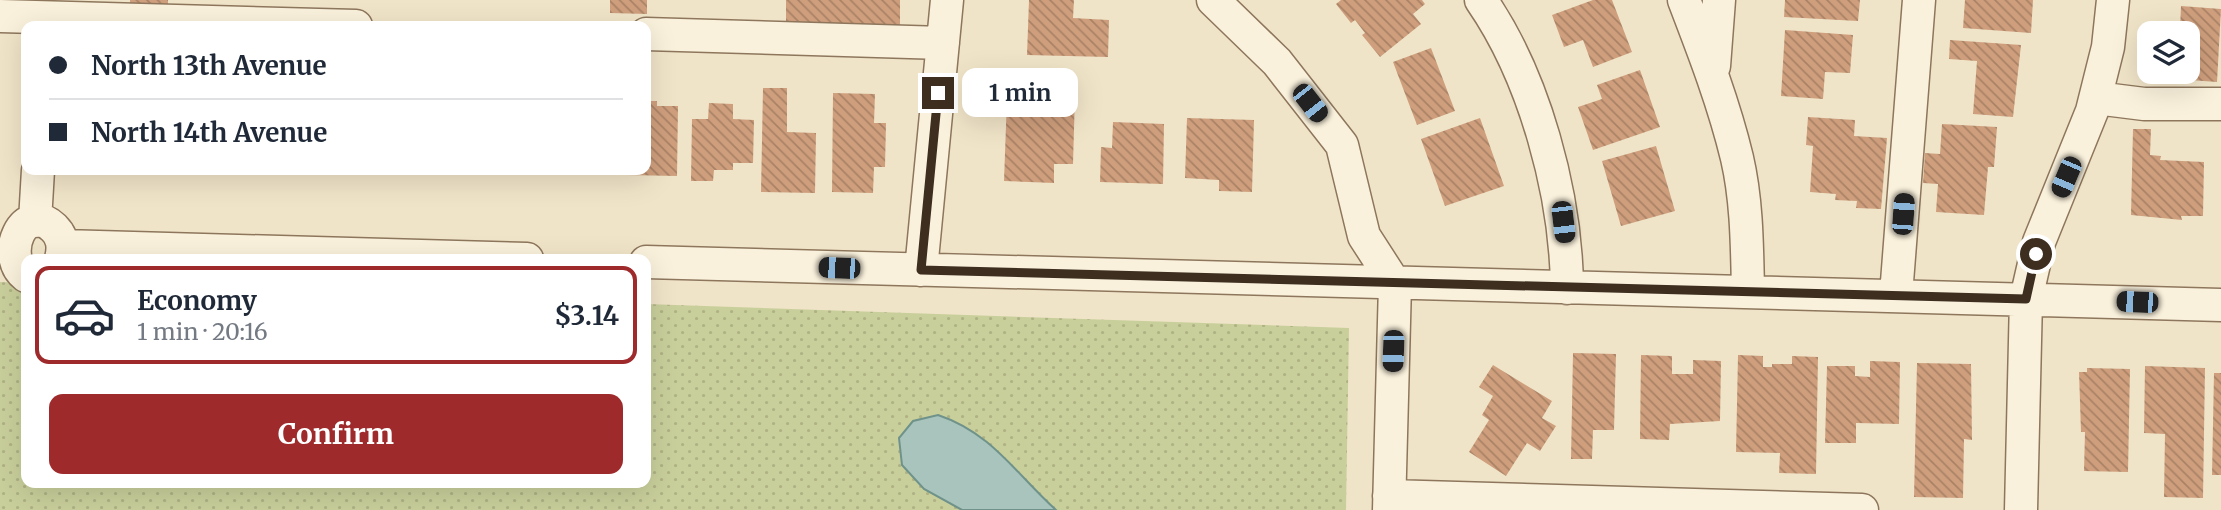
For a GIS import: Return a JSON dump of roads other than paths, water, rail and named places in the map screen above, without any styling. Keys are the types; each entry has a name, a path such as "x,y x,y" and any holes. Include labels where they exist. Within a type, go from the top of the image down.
{"street":[{"path":"921,270 947,0"},
{"path":"1213,0 1277,62 1342,145 1364,236 1395,284 1389,503 1862,510"},
{"path":"1481,0 1517,68 1543,138 1560,196 1567,249 1567,288"},
{"path":"1684,0 1713,78 1737,160 1747,236 1748,291"},
{"path":"1713,78 1719,0"},
{"path":"1896,295 1919,0"},
{"path":"2021,510 2026,299 2039,242 2096,98 2108,47 2113,0"},
{"path":"0,16 48,15 216,21"},
{"path":"651,34 943,43"},
{"path":"2096,98 2144,104 2221,104"},
{"path":"35,221 38,175"},
{"path":"21,272 12,266 4,245 13,230 21,224 35,221 49,224 56,230 62,253 140,254"},
{"path":"651,262 2221,305"}],"water":[{"path":"938,415 974,432 989,443 1056,510 962,510 924,489 902,465 899,438 913,421"}]}
